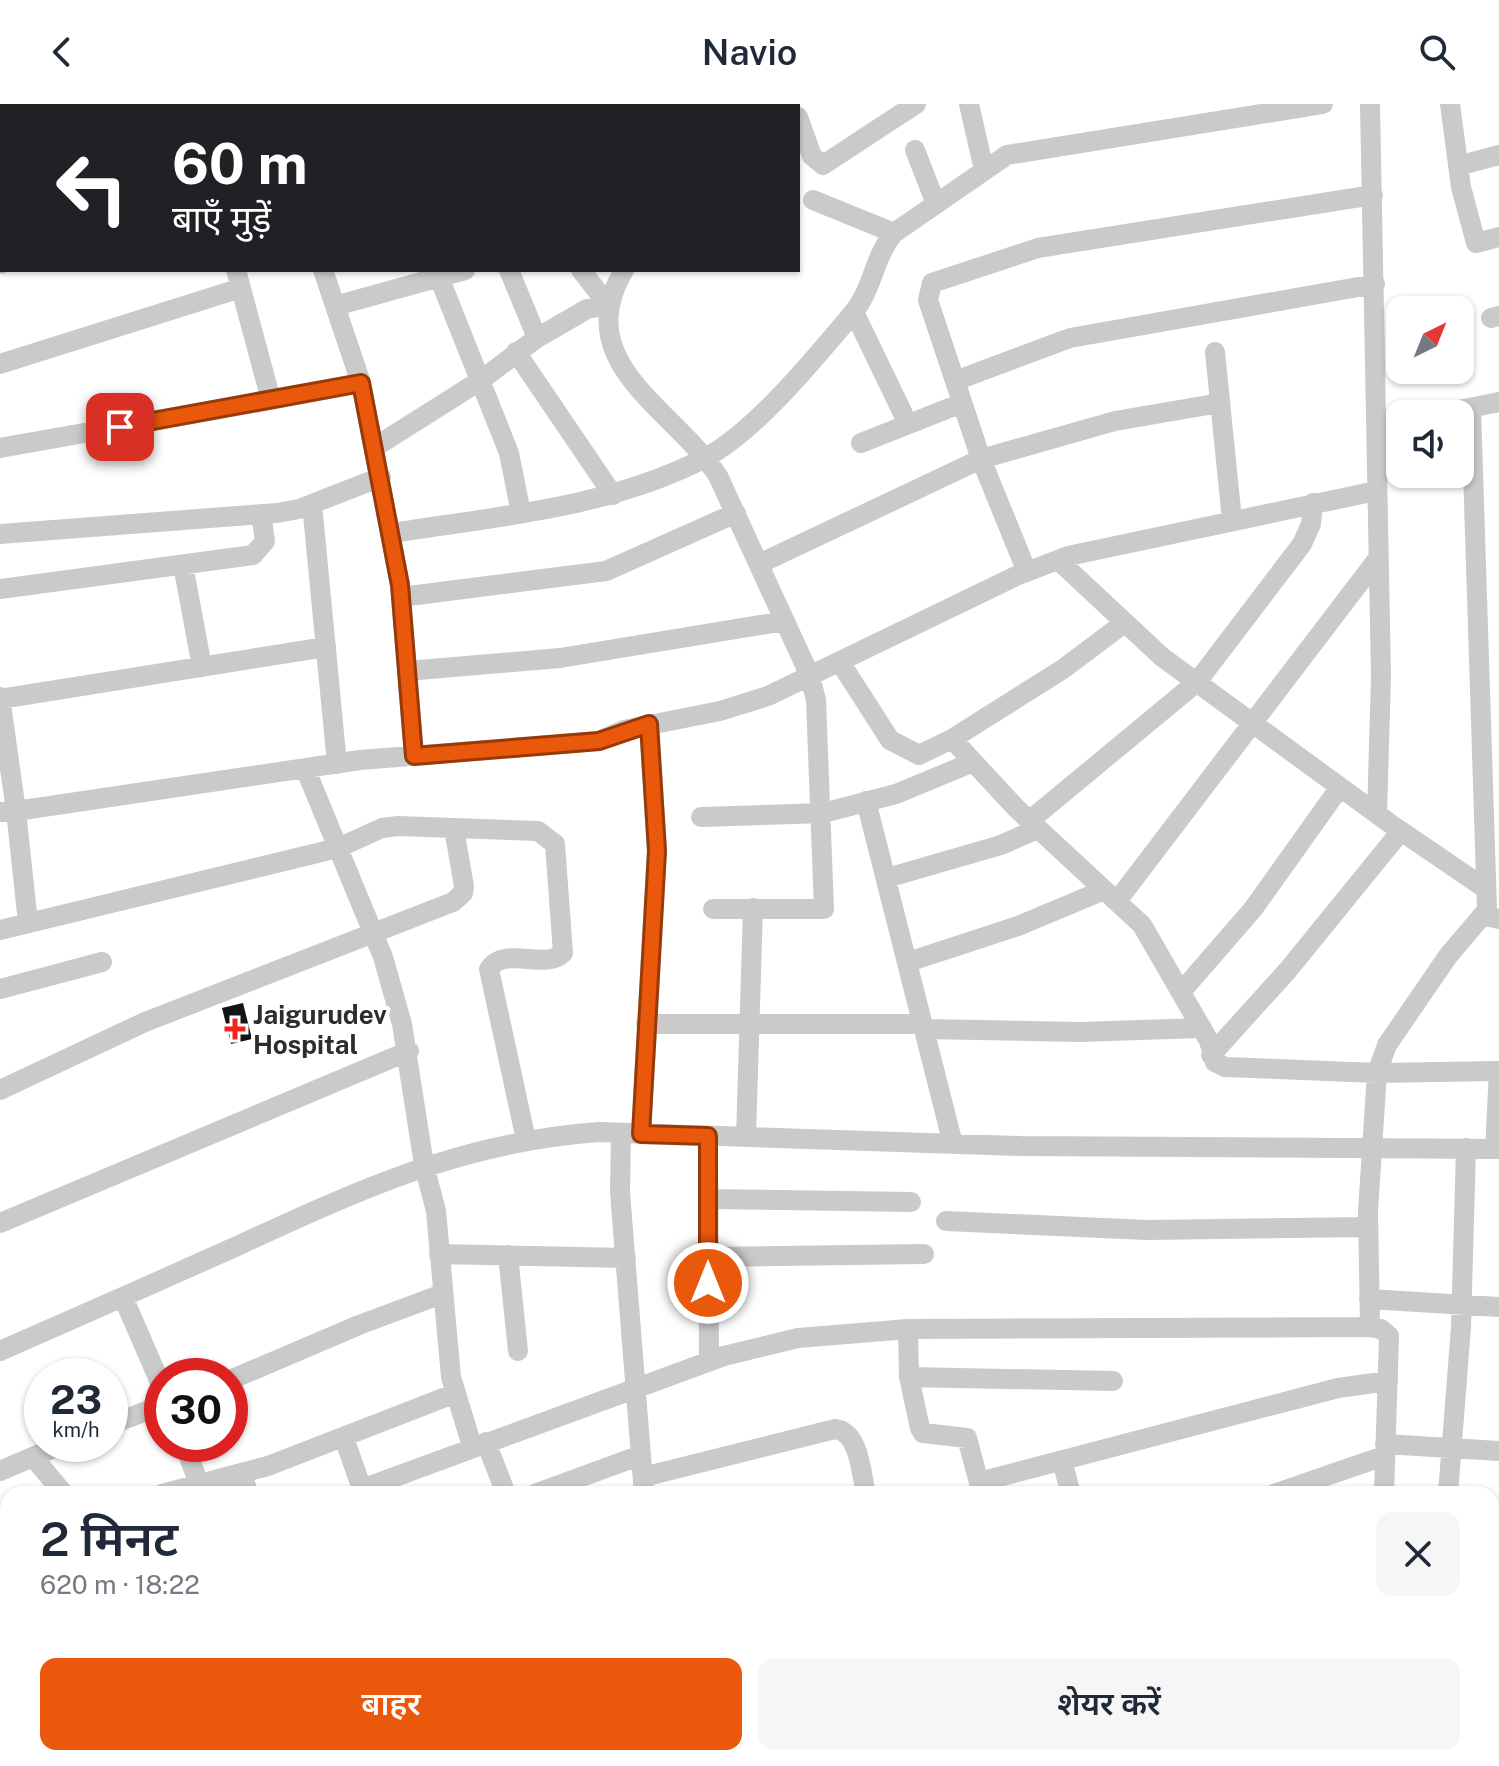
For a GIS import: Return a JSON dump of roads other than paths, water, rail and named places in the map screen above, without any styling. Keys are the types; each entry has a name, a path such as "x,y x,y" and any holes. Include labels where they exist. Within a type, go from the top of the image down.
{"street":[{"path":"800,123 812,156 823,165 916,104"},
{"path":"393,533 613,495 706,457 749,425 854,312 871,286 882,251 894,233 1007,155 1323,104"},
{"path":"1370,104 1381,677 1377,814"},
{"path":"1450,104 1458,166 1476,243 1499,237"},
{"path":"963,105 984,170"},
{"path":"915,150 936,204"},
{"path":"1458,166 1499,155"},
{"path":"1027,572 981,459 928,300 932,283 1038,248 1373,195"},
{"path":"813,200 894,233"},
{"path":"324,272 361,383 393,533 414,756"},
{"path":"335,306 458,272"},
{"path":"510,272 537,338"},
{"path":"583,272 608,305"},
{"path":"623,272 608,305 607,330 620,365 706,457 736,513 810,676 820,733 824,909 713,909"},
{"path":"439,277 514,467 521,513"},
{"path":"0,364 238,279 271,400"},
{"path":"955,381 1070,338 1375,284"},
{"path":"375,447 481,380 537,338 587,309 608,305"},
{"path":"854,312 908,424"},
{"path":"516,352 613,495"},
{"path":"1215,352 1232,520"},
{"path":"0,448 361,383"},
{"path":"1474,407 1499,402"},
{"path":"861,443 962,403"},
{"path":"759,564 981,459 1115,421 1220,403"},
{"path":"1378,429 1386,427"},
{"path":"1370,1327 1368,1227 1377,1073 1387,1045 1448,956 1491,906 1489,640 1474,447"},
{"path":"0,534 261,514 312,504 381,477"},
{"path":"8,811 337,764 599,741 649,724 768,696 1058,560 1376,491"},
{"path":"887,878 1001,845 1033,825 1197,682 1302,544 1311,524 1313,503"},
{"path":"312,504 337,764"},
{"path":"401,597 606,571 736,513"},
{"path":"0,589 253,555 265,541 261,514"},
{"path":"908,962 1111,896 1253,723 1269,697 1379,557"},
{"path":"1058,560 1123,624 1401,831 1491,906"},
{"path":"183,565 202,667"},
{"path":"407,671 560,658 785,621"},
{"path":"840,662 890,740 902,749 919,755 952,739 1063,669 1123,624"},
{"path":"28,923 8,811 0,698 326,647"},
{"path":"649,724 657,851 646,1024 620,1192 644,1485 835,1429 849,1434 854,1443 864,1486"},
{"path":"0,1351 358,1191 424,1165 526,1140 631,1134 953,1144 1497,1149 1498,1071 1377,1073 1225,1067 1215,1062 1202,1028 1142,925 1033,825 952,739"},
{"path":"701,817 823,813 951,774 973,762"},
{"path":"305,768 394,991 409,1051 424,1165 436,1211 442,1294 456,1393 502,1486"},
{"path":"1181,992 1253,909 1340,787"},
{"path":"866,801 953,1144"},
{"path":"0,930 338,848 382,828 538,831 555,844 563,953 554,958 500,959 489,969 526,1140"},
{"path":"0,1090 145,1022 459,898 464,886 454,829"},
{"path":"1211,1055 1288,970 1401,831"},
{"path":"746,1137 753,908"},
{"path":"0,989 102,962"},
{"path":"646,1024 924,1026 1080,1032 1202,1028"},
{"path":"0,1223 409,1051"},
{"path":"708,1136 709,1362"},
{"path":"1448,1486 1461,1305 1466,1148"},
{"path":"708,1199 911,1202"},
{"path":"946,1221 1147,1230 1368,1227"},
{"path":"439,1254 626,1258"},
{"path":"708,1257 924,1254"},
{"path":"508,1255 518,1351"},
{"path":"248,1372 442,1294"},
{"path":"123,1297 149,1358"},
{"path":"1369,1299 1499,1307"},
{"path":"375,1486 479,1444 709,1362 798,1338 908,1329 1370,1327 1381,1329 1389,1336 1384,1486"},
{"path":"908,1329 909,1377 923,1433 967,1438 979,1486"},
{"path":"909,1377 1113,1381"},
{"path":"986,1486 1062,1461 1338,1388 1388,1381"},
{"path":"208,1486 344,1438 456,1393"},
{"path":"344,1438 361,1486"},
{"path":"1294,1486 1384,1450 1451,1446 1499,1451"},
{"path":"557,1486 641,1455"},
{"path":"0,1471 24,1461"},
{"path":"1062,1461 1069,1486"},
{"path":"37,1462 57,1486"},
{"path":"191,1462 200,1486"},
{"path":"241,1473 246,1486"}],"place":[{"name":"Jaigurudev Hospital","path":"235,1029"}]}
